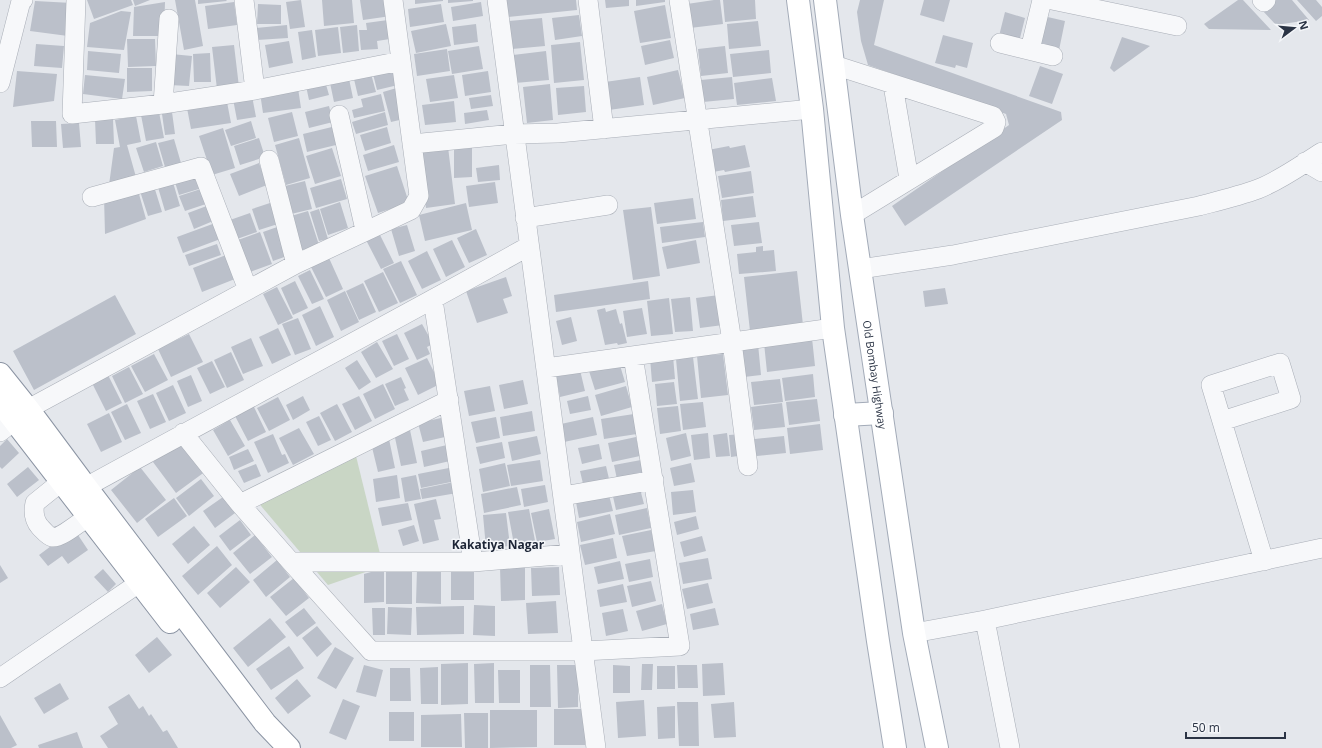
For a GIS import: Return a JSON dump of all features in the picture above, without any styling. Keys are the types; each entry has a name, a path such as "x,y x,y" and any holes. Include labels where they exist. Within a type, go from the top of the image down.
{"main road":[{"path":"798,0 812,109 833,328 895,748"},
{"name":"Old Bombay Highway","path":"825,0 852,215 914,633 936,748"},
{"path":"0,374 14,420 86,487 266,723 289,748"},
{"path":"0,402 139,583 271,748"},
{"path":"845,415 882,413"}],"street":[{"path":"0,83 21,1 23,0"},
{"path":"76,0 72,114 163,104 255,90 401,61"},
{"path":"244,0 255,90"},
{"path":"14,420 296,264 365,230 411,210 419,196 393,0"},
{"path":"496,0 596,748"},
{"path":"588,0 604,129"},
{"path":"679,0 732,342 748,466"},
{"path":"1030,50 1042,0"},
{"path":"1052,0 1177,26"},
{"path":"1262,0 1264,2 1266,0"},
{"path":"163,104 169,18"},
{"path":"1000,43 1053,56"},
{"path":"834,65 993,116 996,122 994,128 852,215"},
{"path":"893,85 909,179"},
{"path":"412,144 514,134 558,133 698,121 812,109"},
{"path":"339,115 365,230"},
{"path":"860,269 953,255 1198,206 1235,197 1280,178 1322,152"},
{"path":"269,160 296,264"},
{"path":"1305,162 1322,172"},
{"path":"92,197 201,167 248,290"},
{"path":"525,218 608,205"},
{"path":"86,487 433,300 529,246"},
{"path":"433,300 473,562"},
{"path":"546,368 833,328"},
{"path":"184,433 240,504 371,651 583,651 680,646 633,356"},
{"path":"240,504 449,400"},
{"path":"1222,421 1264,561"},
{"path":"563,496 654,480"},
{"path":"61,482 35,503 34,514 37,524 52,537 57,537 88,517"},
{"path":"914,633 985,620 1322,548"},
{"path":"291,562 473,562 570,554"},
{"path":"0,678 139,583"},
{"path":"985,620 1010,748"}],"green space":[{"path":"356,456 383,566 328,585 256,500"}],"building":[{"path":"87,0 131,0 133,5 94,19"},
{"path":"133,0 150,0 135,6"},
{"path":"175,0 195,0 203,46 184,50"},
{"path":"198,0 226,0 227,1 198,4"},
{"path":"301,0 305,27 290,29 286,2"},
{"path":"322,0 352,0 354,23 324,26"},
{"path":"360,0 388,0 391,16 363,20"},
{"path":"415,0 443,0 443,1 415,4"},
{"path":"448,0 473,0 473,1 448,3"},
{"path":"505,0 576,0 577,10 507,17"},
{"path":"605,0 629,0 629,6 606,8"},
{"path":"636,0 665,0 665,2 636,6"},
{"path":"720,0 723,24 690,28 687,4"},
{"path":"723,0 755,0 756,19 725,22"},
{"path":"860,0 884,0 874,45 1061,112 1062,120 905,226 892,206 1009,125 1006,114 868,65 861,41 857,12"},
{"path":"924,0 950,0 944,22 920,15"},
{"path":"1238,0 1243,0 1271,30 1209,29 1204,24"},
{"path":"1274,0 1292,0 1309,20 1276,25 1262,10"},
{"path":"1297,0 1316,0 1322,7 1322,16 1316,21"},
{"path":"35,1 72,3 68,36 30,31"},
{"path":"165,2 164,36 133,36 134,7"},
{"path":"234,2 237,25 208,29 205,6"},
{"path":"481,2 483,16 453,21 451,7"},
{"path":"258,4 281,5 281,24 257,24"},
{"path":"441,4 444,22 410,27 408,9"},
{"path":"665,5 671,38 640,43 634,11"},
{"path":"121,11 131,12 124,50 87,47 90,23"},
{"path":"1005,12 1025,18 1019,42 999,36"},
{"path":"579,15 582,36 555,40 552,18"},
{"path":"1039,15 1065,21 1058,55 1032,49"},
{"path":"542,18 545,46 512,49 509,21"},
{"path":"388,20 390,39 377,41 378,49 361,50 359,30 367,30 366,23"},
{"path":"758,21 761,46 729,49 727,24"},
{"path":"446,24 451,46 416,53 411,31"},
{"path":"476,24 478,42 454,45 452,27"},
{"path":"287,25 288,38 257,40 256,28"},
{"path":"357,25 359,51 343,53 340,27"},
{"path":"338,27 341,53 318,56 315,30"},
{"path":"312,30 316,57 302,60 298,32"},
{"path":"943,35 973,43 967,68 956,65 955,68 935,63"},
{"path":"1122,37 1150,46 1114,72 1110,68"},
{"path":"127,39 155,39 156,66 128,67"},
{"path":"670,40 674,58 645,65 641,46"},
{"path":"289,41 293,63 269,68 265,45"},
{"path":"580,42 584,80 554,83 551,45"},
{"path":"36,44 64,46 62,68 34,66"},
{"path":"234,45 239,87 217,89 212,47"},
{"path":"479,46 483,69 452,74 448,51"},
{"path":"725,46 728,73 701,76 698,49"},
{"path":"447,49 450,71 417,76 414,54"},
{"path":"769,50 771,73 733,77 730,54"},
{"path":"88,51 121,54 119,73 87,70"},
{"path":"546,51 549,80 515,83 513,55"},
{"path":"210,53 211,82 194,82 193,54"},
{"path":"171,54 192,56 189,86 169,85"},
{"path":"393,65 398,85 377,90 372,70"},
{"path":"1040,66 1063,74 1052,104 1029,96"},
{"path":"127,68 152,68 152,91 127,92"},
{"path":"370,70 376,92 358,96 353,75"},
{"path":"678,70 685,98 653,105 647,77"},
{"path":"17,71 57,74 54,101 13,107"},
{"path":"488,71 491,92 465,96 462,75"},
{"path":"348,74 353,98 334,102 329,78"},
{"path":"85,75 125,79 122,99 83,94"},
{"path":"454,75 458,98 430,102 426,79"},
{"path":"640,77 644,105 609,110 605,82"},
{"path":"732,77 734,99 703,102 701,80"},
{"path":"772,78 776,101 737,105 734,83"},
{"path":"325,81 329,95 309,100 306,86"},
{"path":"550,84 553,120 527,123 523,87"},
{"path":"584,86 586,112 558,115 556,88"},
{"path":"400,87 408,118 391,122 383,92"},
{"path":"298,88 301,108 263,113 260,93"},
{"path":"381,94 385,111 354,118 352,110 363,107 361,99"},
{"path":"491,95 493,106 471,109 469,98"},
{"path":"252,96 256,117 237,120 233,99"},
{"path":"454,101 456,122 425,125 422,105"},
{"path":"227,102 231,123 191,129 187,108"},
{"path":"329,106 333,122 309,128 305,112"},
{"path":"487,110 489,120 465,124 464,113"},
{"path":"159,112 164,138 146,141 141,115"},
{"path":"172,112 175,134 165,135 162,114"},
{"path":"292,112 298,136 274,142 268,118"},
{"path":"385,112 388,125 356,134 352,122"},
{"path":"136,116 141,142 127,145 136,177 109,185 114,148 120,147 115,120"},
{"path":"95,119 113,119 114,144 96,144"},
{"path":"31,121 56,121 57,147 32,147"},
{"path":"251,121 256,138 231,146 225,130"},
{"path":"79,123 81,147 63,148 61,124"},
{"path":"332,127 336,145 307,152 303,134"},
{"path":"387,127 391,143 365,151 360,135"},
{"path":"223,128 235,168 212,175 199,136"},
{"path":"259,138 265,157 240,165 234,146"},
{"path":"299,138 310,178 286,185 275,145"},
{"path":"174,139 181,163 165,167 158,143"},
{"path":"156,142 163,166 144,172 136,148"},
{"path":"394,145 399,162 368,171 363,155"},
{"path":"745,145 750,167 725,172 724,170 713,172 708,150"},
{"path":"448,147 455,204 426,208 418,151"},
{"path":"332,148 341,176 315,184 306,156"},
{"path":"472,148 472,177 454,178 454,149"},
{"path":"259,163 267,185 239,196 230,174"},
{"path":"499,165 500,180 478,182 476,168"},
{"path":"397,166 409,203 378,213 365,176"},
{"path":"751,171 754,193 722,198 718,176"},
{"path":"198,172 202,188 179,195 174,179"},
{"path":"172,179 180,206 165,211 157,184"},
{"path":"341,179 347,199 316,208 310,188"},
{"path":"305,181 312,209 287,215 281,187"},
{"path":"495,182 498,203 469,207 466,186"},
{"path":"153,183 162,212 148,216 139,188"},
{"path":"137,187 146,219 105,234 104,197"},
{"path":"207,187 212,202 185,211 179,196"},
{"path":"753,196 756,217 723,221 721,200"},
{"path":"693,198 696,219 657,224 654,203"},
{"path":"273,202 281,223 259,230 252,209"},
{"path":"340,202 348,228 328,235 320,209"},
{"path":"466,203 472,230 425,241 419,215"},
{"path":"212,204 218,219 194,229 188,213"},
{"path":"651,207 660,276 633,280 623,210"},
{"path":"319,209 328,239 319,241 310,212"},
{"path":"308,211 319,245 302,250 291,216"},
{"path":"250,213 257,232 237,239 230,220"},
{"path":"218,222 223,238 183,253 177,237"},
{"path":"703,222 705,237 662,243 660,227"},
{"path":"759,222 762,243 734,246 731,225"},
{"path":"407,225 415,251 399,256 391,229"},
{"path":"280,226 290,255 273,261 263,232"},
{"path":"476,229 487,255 469,263 457,238"},
{"path":"378,231 394,263 381,269 365,238"},
{"path":"260,232 272,264 250,272 238,240"},
{"path":"452,240 465,267 446,277 433,249"},
{"path":"696,240 700,263 667,269 662,247"},
{"path":"217,244 221,255 189,266 185,255"},
{"path":"763,246 763,251 774,250 776,271 739,274 737,254 756,252 756,247"},
{"path":"427,251 441,280 422,289 408,261"},
{"path":"231,253 240,277 202,292 193,268"},
{"path":"329,258 343,289 326,297 311,267"},
{"path":"401,261 417,295 400,303 383,269"},
{"path":"310,270 324,299 312,304 298,276"},
{"path":"797,271 803,325 750,331 744,277"},
{"path":"383,272 398,303 379,312 364,281"},
{"path":"506,277 512,296 503,299 508,313 477,323 466,291"},
{"path":"295,281 308,308 293,315 281,288"},
{"path":"648,281 650,299 556,312 554,295"},
{"path":"363,283 376,312 359,320 346,291"},
{"path":"277,287 293,318 278,325 263,294"},
{"path":"945,288 948,304 925,307 923,291"},
{"path":"345,291 359,322 341,331 327,300"},
{"path":"115,295 136,334 34,390 13,351"},
{"path":"719,295 723,325 700,328 696,298"},
{"path":"690,297 693,331 675,332 671,299"},
{"path":"669,298 673,334 651,336 647,301"},
{"path":"320,306 334,337 316,346 302,315"},
{"path":"605,308 606,312 616,309 620,324 622,323 627,343 605,345 597,310"},
{"path":"642,308 647,334 627,337 623,311"},
{"path":"571,317 577,341 562,345 556,321"},
{"path":"298,318 311,349 295,355 282,324"},
{"path":"422,324 431,340 429,341 431,345 427,347 430,354 417,360 404,333"},
{"path":"278,328 291,355 272,364 259,337"},
{"path":"189,334 203,362 171,377 158,349"},
{"path":"397,334 409,359 394,366 382,341"},
{"path":"251,338 263,366 243,374 231,347"},
{"path":"812,338 815,366 767,372 764,343"},
{"path":"377,342 393,369 376,378 361,352"},
{"path":"758,344 761,375 744,377 741,345"},
{"path":"231,352 244,380 227,388 214,360"},
{"path":"154,354 168,380 145,392 131,366"},
{"path":"723,354 728,395 701,398 697,356"},
{"path":"673,356 675,379 652,382 650,358"},
{"path":"693,357 698,399 680,401 676,359"},
{"path":"427,358 440,384 418,395 405,368"},
{"path":"357,360 371,382 359,390 345,368"},
{"path":"212,361 225,387 210,394 197,368"},
{"path":"619,362 625,382 595,390 589,371"},
{"path":"129,367 143,394 125,403 112,376"},
{"path":"580,370 585,391 560,397 556,376"},
{"path":"813,374 815,397 785,401 782,378"},
{"path":"108,375 122,403 106,411 92,383"},
{"path":"191,375 202,401 188,407 177,381"},
{"path":"401,377 409,400 395,406 385,384"},
{"path":"780,379 783,402 754,405 751,382"},
{"path":"523,380 528,404 504,409 499,385"},
{"path":"674,382 677,404 657,406 655,384"},
{"path":"383,384 395,409 375,419 363,394"},
{"path":"173,385 186,413 169,421 156,393"},
{"path":"490,386 495,411 469,416 464,391"},
{"path":"626,386 632,407 601,416 595,395"},
{"path":"153,394 166,422 150,429 137,401"},
{"path":"303,396 310,410 293,420 286,405"},
{"path":"359,396 372,421 355,430 342,404"},
{"path":"588,396 591,410 570,414 567,401"},
{"path":"278,397 290,420 269,431 257,408"},
{"path":"817,399 820,421 789,425 786,402"},
{"path":"703,402 706,427 683,430 680,404"},
{"path":"782,403 785,427 754,430 751,407"},
{"path":"127,404 141,433 125,440 111,412"},
{"path":"337,404 352,432 335,441 320,413"},
{"path":"253,405 266,432 248,441 234,414"},
{"path":"678,406 681,431 660,434 657,408"},
{"path":"532,411 535,431 503,436 500,417"},
{"path":"109,413 122,442 101,452 87,424"},
{"path":"634,414 637,434 604,439 601,419"},
{"path":"319,416 331,440 318,446 306,422"},
{"path":"496,417 500,438 476,443 471,422"},
{"path":"593,417 597,435 564,442 561,424"},
{"path":"441,418 445,437 423,442 418,423"},
{"path":"230,420 245,446 228,456 213,430"},
{"path":"820,424 823,450 790,454 787,428"},
{"path":"299,428 314,454 293,465 279,438"},
{"path":"410,430 417,463 401,466 394,433"},
{"path":"686,433 691,456 671,461 666,438"},
{"path":"708,433 710,458 694,460 691,435"},
{"path":"727,433 730,456 716,457 713,435"},
{"path":"273,434 282,455 285,454 289,463 268,473 254,442"},
{"path":"742,434 745,455 731,457 729,435"},
{"path":"537,436 541,454 512,461 508,442"},
{"path":"784,436 786,453 748,457 746,440"},
{"path":"636,437 640,456 612,462 608,443"},
{"path":"7,439 19,453 2,469 0,467 0,446"},
{"path":"389,439 395,468 378,472 371,443"},
{"path":"183,440 206,471 176,493 153,462"},
{"path":"502,442 505,458 480,464 476,447"},
{"path":"599,444 602,459 582,464 578,448"},
{"path":"447,445 450,461 424,467 421,451"},
{"path":"248,449 254,461 234,470 229,457"},
{"path":"540,460 543,481 511,486 507,465"},
{"path":"641,460 645,479 618,484 614,465"},
{"path":"505,463 510,486 483,492 479,469"},
{"path":"691,463 695,482 674,486 670,468"},
{"path":"256,464 261,476 244,483 238,471"},
{"path":"606,466 610,483 584,488 580,471"},
{"path":"28,467 39,480 17,497 7,484"},
{"path":"140,467 166,500 137,523 111,490"},
{"path":"454,467 456,481 421,488 418,474"},
{"path":"397,475 400,498 376,502 373,479"},
{"path":"416,475 421,499 405,502 401,478"},
{"path":"201,479 214,496 189,516 176,498"},
{"path":"454,482 457,493 422,499 420,489"},
{"path":"545,485 548,502 524,507 521,489"},
{"path":"639,485 644,504 616,510 612,492"},
{"path":"517,487 521,505 484,513 481,494"},
{"path":"693,490 696,512 673,515 671,492"},
{"path":"608,491 613,511 579,518 575,497"},
{"path":"223,497 235,513 215,528 203,511"},
{"path":"174,498 187,516 158,537 145,519"},
{"path":"436,499 441,519 434,520 439,540 423,544 414,504"},
{"path":"408,503 412,520 382,526 378,508"},
{"path":"647,508 651,528 619,535 615,515"},
{"path":"529,509 536,546 515,550 508,512"},
{"path":"549,509 555,539 537,542 531,513"},
{"path":"506,513 510,546 486,548 483,515"},
{"path":"610,514 615,534 581,542 577,522"},
{"path":"696,516 699,529 677,535 674,522"},
{"path":"240,520 251,535 230,551 219,536"},
{"path":"414,525 419,541 403,546 398,530"},
{"path":"194,526 210,545 188,564 172,544"},
{"path":"74,529 88,550 68,564 62,556 48,566 39,555"},
{"path":"651,530 656,551 627,556 622,536"},
{"path":"255,535 272,557 250,574 233,553"},
{"path":"702,536 706,551 684,557 680,542"},
{"path":"613,538 617,558 585,565 580,545"},
{"path":"217,546 232,565 198,595 182,576"},
{"path":"708,558 712,579 683,584 679,563"},
{"path":"650,559 653,577 629,582 625,564"},
{"path":"277,560 290,577 266,597 253,580"},
{"path":"620,561 624,579 598,584 594,567"},
{"path":"0,565 8,578 0,583"},
{"path":"236,567 250,582 220,608 207,593"},
{"path":"500,567 525,567 525,600 501,601"},
{"path":"559,567 560,595 532,596 531,568"},
{"path":"451,568 474,568 474,600 451,600"},
{"path":"103,569 116,584 108,592 94,577"},
{"path":"417,569 441,570 441,604 416,603"},
{"path":"386,571 412,571 412,604 386,604"},
{"path":"371,572 384,572 384,602 364,603 364,574"},
{"path":"294,578 309,598 286,616 270,597"},
{"path":"651,581 656,601 632,607 627,586"},
{"path":"708,583 713,603 687,609 682,589"},
{"path":"623,584 627,602 600,607 597,590"},
{"path":"556,601 558,633 528,634 526,603"},
{"path":"662,604 667,624 642,631 636,611"},
{"path":"474,605 495,606 495,636 473,635"},
{"path":"464,606 464,634 417,635 416,607"},
{"path":"388,607 412,608 411,635 387,634"},
{"path":"304,608 316,623 297,637 285,622"},
{"path":"372,608 385,608 385,635 373,635"},
{"path":"715,608 719,625 693,630 690,614"},
{"path":"623,609 628,631 606,636 602,613"},
{"path":"270,618 286,637 248,667 233,648"},
{"path":"317,626 332,644 317,657 302,638"},
{"path":"157,637 172,655 149,673 135,655"},
{"path":"289,646 304,668 271,690 256,669"},
{"path":"335,647 354,658 336,689 317,678"},
{"path":"468,663 468,704 441,705 441,664"},
{"path":"494,663 494,703 475,703 474,664"},
{"path":"723,663 725,695 703,696 702,664"},
{"path":"642,664 653,664 652,690 641,690"},
{"path":"364,665 383,670 376,697 356,692"},
{"path":"530,665 550,665 551,707 530,707"},
{"path":"557,665 578,665 578,707 558,708"},
{"path":"613,665 630,666 630,693 613,693"},
{"path":"677,665 697,665 698,688 678,688"},
{"path":"657,666 675,666 675,689 657,689"},
{"path":"438,667 438,704 421,704 420,668"},
{"path":"390,668 410,668 411,701 390,701"},
{"path":"498,670 520,670 520,703 499,703"},
{"path":"297,679 311,696 288,714 275,698"},
{"path":"60,683 69,699 44,714 34,698"},
{"path":"129,694 139,709 143,706 149,716 151,714 163,732 167,730 178,748 108,748 100,736 118,724 108,707"},
{"path":"343,699 360,706 346,740 329,733"},
{"path":"644,700 646,736 618,738 616,702"},
{"path":"677,702 698,702 699,746 679,746"},
{"path":"734,702 736,737 714,738 711,704"},
{"path":"675,706 675,738 658,739 657,707"},
{"path":"554,709 585,709 585,745 554,745"},
{"path":"490,710 537,710 537,747 490,748"},
{"path":"389,712 414,712 414,741 389,741"},
{"path":"464,713 488,713 488,748 465,748"},
{"path":"461,714 462,747 421,747 421,715"},
{"path":"0,715 17,745 11,748 0,748"},
{"path":"77,732 83,748 39,748 38,745"}],"district":[{"name":"Kakatiya Nagar","path":"498,544"}]}
